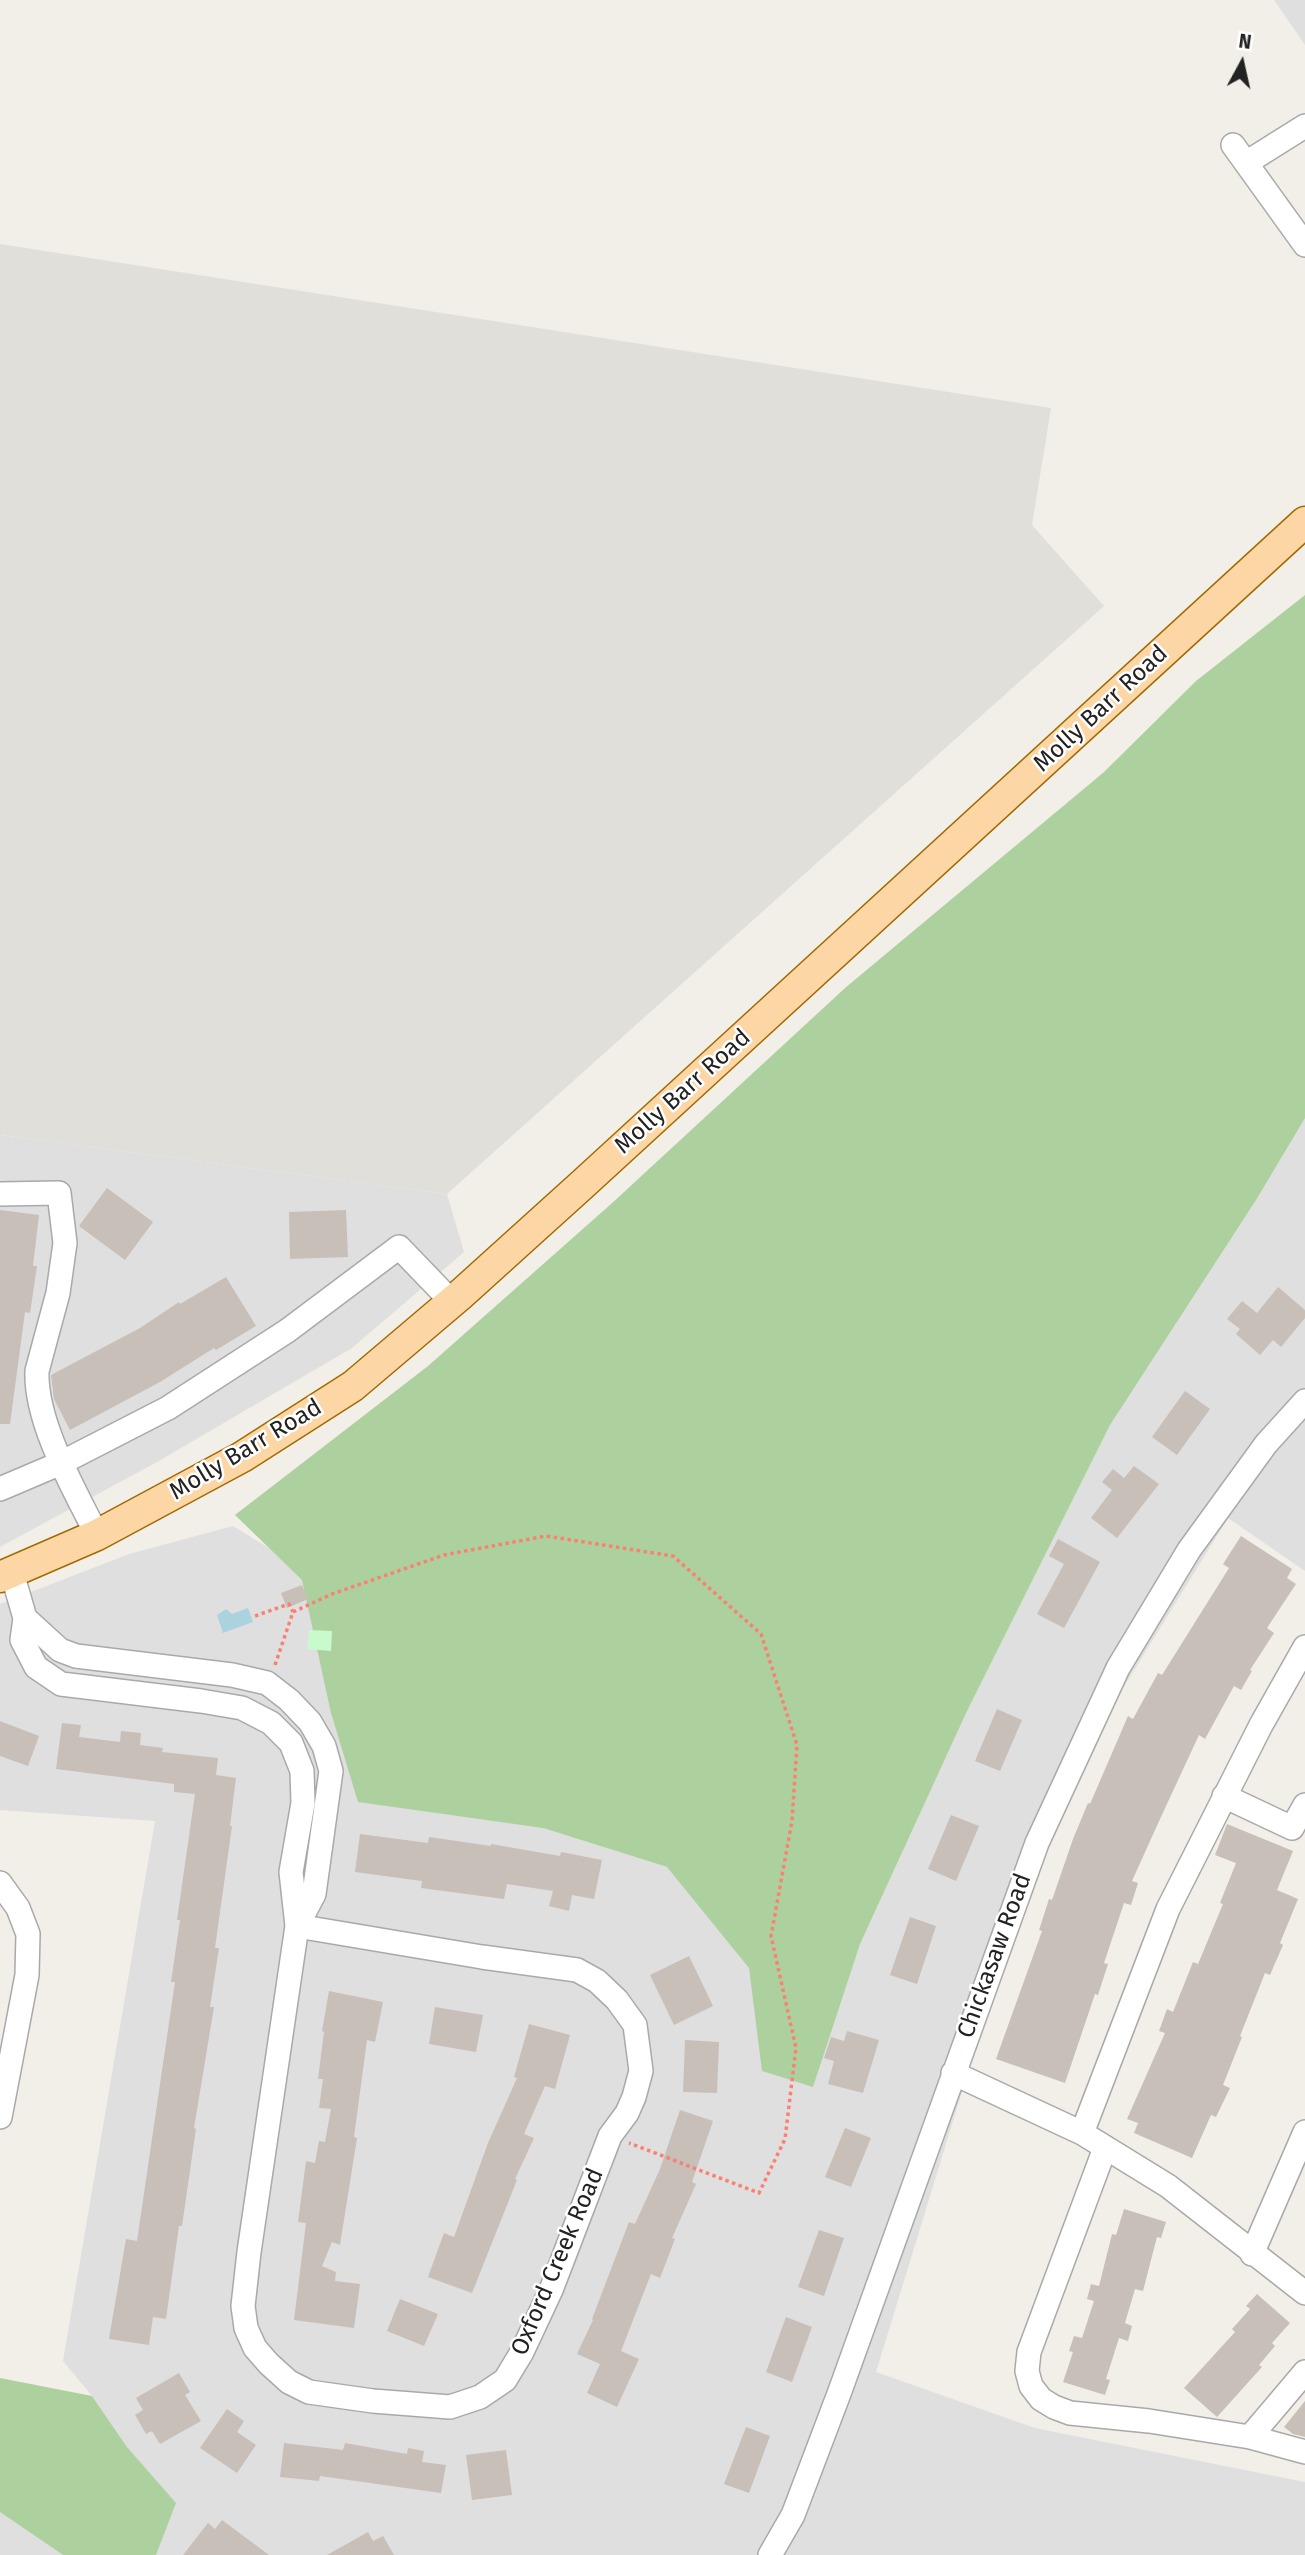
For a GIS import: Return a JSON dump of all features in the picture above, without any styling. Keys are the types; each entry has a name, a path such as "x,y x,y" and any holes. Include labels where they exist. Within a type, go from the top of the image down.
{"main road":[{"name":"Molly Barr Road","path":"6,1575 97,1535 242,1457 353,1386 452,1302 1305,522"}],"street":[{"path":"1305,126 1240,154 1305,245"},
{"path":"0,1194 59,1193 65,1243 58,1293 37,1371 37,1384 39,1402 61,1463 97,1535"},
{"path":"0,1489 61,1463 168,1408 287,1331 399,1247 452,1302"},
{"name":"Chickasaw Road","path":"770,2555 793,2515 835,2403 1037,1843 1118,1668 1189,1550 1266,1444 1305,1401"},
{"name":"Oxford Creek Road","path":"6,1575 25,1618 60,1650 76,1656 232,1675 259,1681 289,1700 310,1722 324,1746 331,1771 314,1894 297,1926"},
{"name":"Oxford Creek Road","path":"25,1618 22,1640 36,1667 61,1684 201,1700 245,1709 271,1723 291,1743 302,1771 303,1803 291,1871 297,1926 243,2306 246,2328 255,2348 268,2364 289,2382 309,2392 373,2401 450,2407 480,2397 505,2380 522,2353 551,2290 610,2136 627,2113 641,2071 635,2025 617,2000 597,1981 577,1970 297,1926"},
{"path":"1082,2133 1168,1909 1224,1796 1296,1686 1305,1647"},
{"path":"245,1709 259,1681"},
{"path":"1224,1796 1292,1828 1305,1805"},
{"path":"0,1883 18,1908 28,1934 27,1975 0,2117"},
{"path":"953,2073 1082,2133 1168,2186 1305,2293"},
{"path":"1252,2253 1304,2138"},
{"path":"1105,2148 1029,2351 1027,2371 1031,2386 1041,2399 1070,2413 1149,2421 1250,2437 1305,2452"},
{"path":"1250,2437 1305,2372"}],"path":[{"path":"293,1612 332,1594 444,1555 546,1536 673,1556 761,1634 796,1745 792,1821 771,1936 796,2048 785,2139 760,2193 610,2136"},
{"path":"255,1616 289,1604 293,1612 282,1647 259,1681"}],"shaded area":[{"path":"1274,0 1305,0 1305,45"},
{"path":"0,244 1051,408 1032,525 1104,606 447,1194 0,1135"},
{"path":"1305,1102 1305,1571 1228,1518 1125,1685 1077,1781 1039,1868 973,2056 876,2372 1035,2428 1305,2482 1305,2555 156,2555 175,2503 127,2447 92,2396 63,2361 155,1821 0,1810 0,1604 129,1554 233,1526 314,1576 543,1828 667,1867 902,1704"},
{"path":"0,1135 447,1194 464,1252 352,1348 157,1462 0,1547"},
{"path":"0,2511 63,2555 0,2555"}],"green space":[{"path":"1305,595 1305,1118 1256,1200 1110,1425 967,1711 860,1944 813,2087 762,2071 749,1968 667,1867 543,1828 358,1802 331,1713 302,1580 235,1515 428,1366 611,1204 845,988 1104,772 1196,681"},
{"path":"309,1630 332,1631 331,1651 307,1649"},
{"path":"0,2378 92,2396 127,2447 176,2503 156,2555 63,2555 0,2512"}],"water":[{"path":"248,1608 253,1622 223,1633 217,1615 226,1609 232,1614"}],"building":[{"path":"107,1188 153,1222 125,1260 79,1226"},
{"path":"0,1210 39,1215 33,1266 37,1266 30,1313 25,1312 10,1424 0,1424"},
{"path":"346,1210 348,1257 290,1259 289,1212"},
{"path":"226,1277 256,1326 70,1430 54,1399 51,1375 140,1328 179,1302 180,1304"},
{"path":"1278,1287 1305,1310 1305,1318 1281,1347 1273,1340 1260,1355 1236,1334 1240,1329 1227,1319 1242,1301 1257,1313"},
{"path":"1185,1391 1210,1409 1177,1455 1152,1437"},
{"path":"1134,1466 1159,1484 1117,1538 1091,1518 1112,1490 1102,1482 1113,1469 1124,1478"},
{"path":"1241,1536 1292,1569 1287,1578 1296,1584 1267,1628 1274,1633 1250,1670 1252,1671 1241,1690 1234,1686 1205,1739 1199,1735 1160,1819 1132,1881 1138,1883 1131,1905 1124,1903 1104,1963 1108,1964 1098,1995 1095,1994 1065,2083 996,2059 1042,1931 1039,1930 1049,1899 1052,1900 1073,1839 1128,1716 1133,1719 1158,1673 1162,1675 1229,1568 1223,1564"},
{"path":"1058,1539 1100,1562 1064,1628 1037,1614 1064,1564 1049,1556"},
{"path":"302,1585 308,1599 287,1608 281,1593"},
{"path":"997,1709 1022,1720 1000,1771 975,1761"},
{"path":"0,1721 39,1736 28,1766 0,1756"},
{"path":"62,1723 81,1725 79,1737 120,1742 121,1731 141,1733 140,1745 163,1748 162,1752 218,1758 216,1775 236,1778 215,1948 219,1948 210,2007 214,2007 194,2128 196,2129 182,2226 179,2226 166,2319 153,2317 149,2345 109,2339 126,2239 137,2241 175,1982 171,1982 180,1920 177,1920 195,1794 174,1792 174,1784 56,1769"},
{"path":"951,1815 979,1826 956,1881 928,1869"},
{"path":"1227,1824 1293,1851 1277,1890 1298,1899 1280,1943 1283,1945 1270,1975 1265,1973 1240,2036 1242,2037 1223,2085 1230,2088 1216,2117 1211,2115 1192,2158 1134,2133 1138,2123 1127,2119 1165,2033 1159,2031 1167,2009 1173,2012 1193,1962 1198,1964 1223,1904 1220,1903 1236,1863 1215,1855"},
{"path":"360,1834 428,1843 429,1837 560,1856 561,1852 602,1860 594,1899 572,1895 569,1911 549,1906 553,1891 507,1884 504,1899 421,1888 422,1881 355,1872"},
{"path":"910,1917 936,1926 917,1984 890,1975"},
{"path":"689,1956 713,2006 674,2025 650,1975"},
{"path":"329,1991 383,2002 375,2042 367,2040 354,2137 357,2138 340,2245 332,2242 322,2266 336,2272 335,2281 360,2284 354,2328 294,2320 306,2223 298,2222 306,2161 315,2163 319,2141 325,2142 331,2109 319,2108 323,2079 318,2079"},
{"path":"435,2007 483,2015 476,2052 429,2044"},
{"path":"529,2024 570,2035 555,2089 545,2086 524,2134 534,2138 515,2179 517,2180 472,2293 428,2277 444,2233 454,2237 488,2143 517,2078 514,2077"},
{"path":"847,2031 879,2040 863,2093 828,2084 834,2061 824,2058 831,2037 844,2041"},
{"path":"685,2040 719,2042 717,2093 683,2092"},
{"path":"680,2110 713,2121 692,2182 696,2184 672,2238 675,2239 660,2278 651,2274 621,2351 639,2359 617,2407 587,2393 600,2364 577,2354 593,2320 629,2222 635,2224 660,2169"},
{"path":"845,2128 871,2138 851,2187 825,2177"},
{"path":"1124,2209 1166,2222 1161,2238 1157,2237 1143,2291 1135,2289 1125,2323 1132,2326 1128,2341 1119,2338 1106,2379 1110,2380 1105,2395 1063,2382 1073,2352 1069,2351 1074,2336 1082,2338 1094,2301 1087,2299 1091,2284 1099,2286 1112,2234 1116,2235"},
{"path":"819,2230 844,2238 824,2296 798,2287"},
{"path":"1257,2294 1290,2323 1272,2343 1275,2346 1259,2365 1262,2367 1217,2417 1184,2388 1235,2332 1232,2329 1250,2309 1246,2306"},
{"path":"400,2299 438,2314 424,2346 387,2331"},
{"path":"786,2317 812,2327 792,2382 766,2372"},
{"path":"179,2373 190,2392 185,2395 201,2421 160,2444 152,2431 146,2434 135,2415 143,2410 136,2398"},
{"path":"1305,2401 1305,2437 1293,2434 1284,2427"},
{"path":"227,2409 244,2421 237,2432 256,2445 237,2473 200,2448"},
{"path":"746,2427 770,2436 749,2493 724,2484"},
{"path":"284,2443 343,2450 345,2443 407,2454 408,2448 424,2451 422,2462 446,2465 441,2493 320,2476 319,2481 280,2477"},
{"path":"506,2450 512,2495 472,2500 466,2455"},
{"path":"222,2520 269,2555 183,2555 208,2523 215,2529"},
{"path":"368,2532 373,2541 383,2536 394,2555 327,2555"}]}
